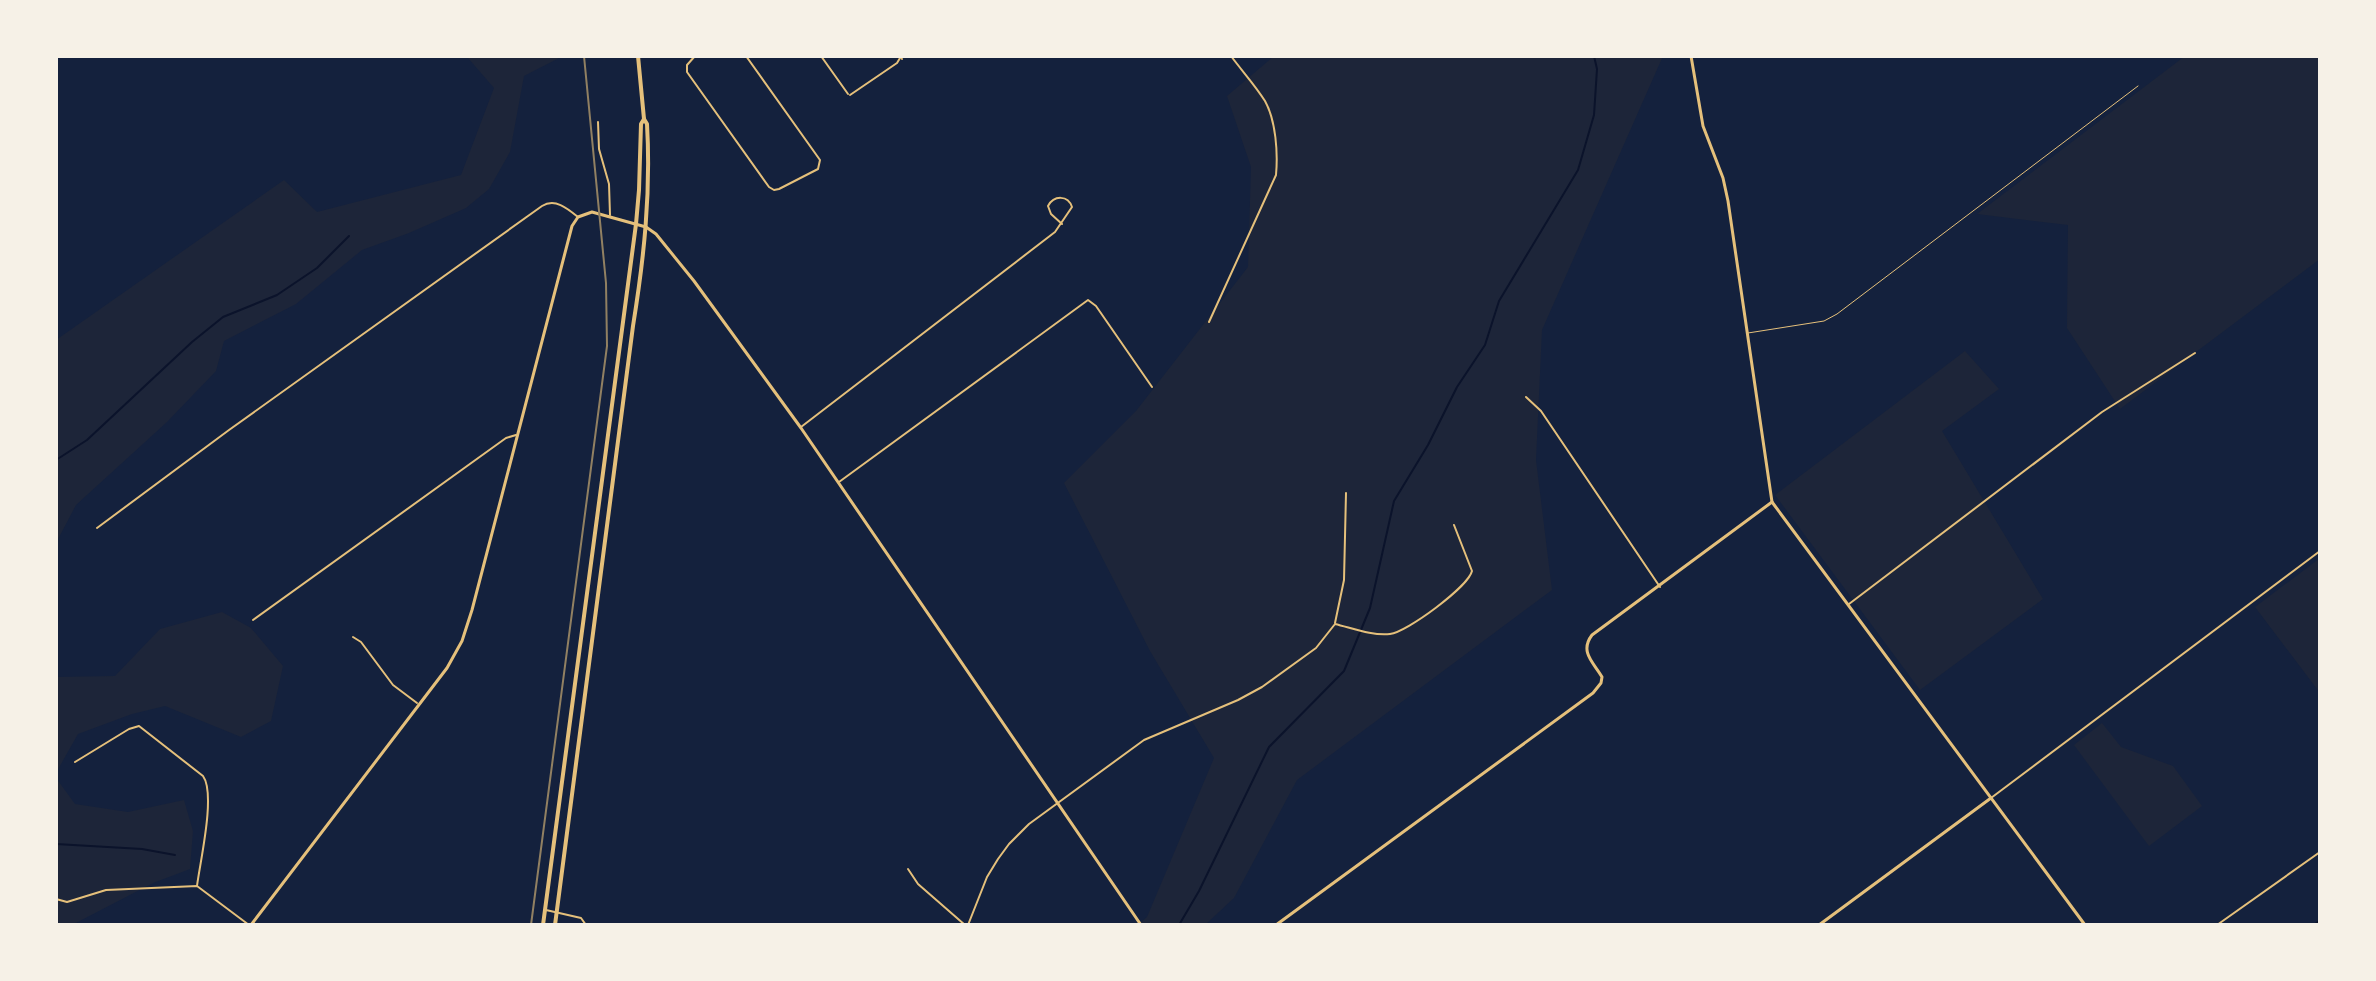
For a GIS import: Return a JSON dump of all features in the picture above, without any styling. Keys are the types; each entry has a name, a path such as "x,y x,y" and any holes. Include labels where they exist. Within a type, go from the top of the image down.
{"main road":[{"path":"555,925 646,227 649,163 638,56"},
{"path":"543,925 636,224 641,124 644,119"}],"street":[{"path":"695,56 687,65 687,72 774,190 812,174 818,169 820,160 746,56"},
{"path":"821,56 850,96 901,58"},
{"path":"1209,322 1276,175 1276,151 1269,112 1231,56"},
{"path":"1691,56 1703,126 1727,192 1772,502 2085,925"},
{"path":"598,122 599,149 609,184 610,217"},
{"path":"801,428 1045,240 1062,224 1072,207 1063,197 1053,199 1048,206 1051,214 1062,224"},
{"path":"97,528 548,202 578,217"},
{"path":"56,899 67,902 106,890 197,886 250,925 447,668 462,641 572,226 578,217 592,212 646,227 656,234 694,281 801,428 1141,925"},
{"path":"838,482 1088,300 1096,306 1152,387"},
{"path":"1848,605 2102,412 2195,353"},
{"path":"1526,397 1541,411 1660,587"},
{"path":"253,620 506,438 519,435"},
{"path":"908,869 918,884 967,925 987,877 1007,846 1029,824 1150,736 1238,700 1262,687 1316,648 1335,624 1345,568 1346,493"},
{"path":"1276,925 1596,690 1602,677 1587,655 1588,639 1772,502"},
{"path":"1335,624 1383,634 1399,632 1448,598 1470,578 1472,571 1454,525"},
{"path":"1819,925 2320,551"},
{"path":"353,637 361,642 393,685 418,704"},
{"path":"75,762 139,726 203,776 208,787 208,806 197,886"},
{"path":"2217,925 2320,852"},
{"path":"545,909 581,918 586,925"}],"lane":[{"path":"1746,333 1824,321 1837,314 2138,86"}],"shaded area":[{"path":"563,56 524,76 510,152 489,189 466,208 362,250 296,304 224,341 216,371 167,422 76,505 56,543 56,340 284,180 317,212 461,175 494,88 468,58"},
{"path":"1274,56 1663,56 1542,330 1536,460 1552,590 1297,780 1234,898 1205,925 1138,925 1147,917 1214,758 1150,651 1064,483 1136,411 1248,267 1251,167 1227,96"},
{"path":"2185,56 2320,56 2320,259 2120,409 2067,328 2068,225 1977,214"},
{"path":"1965,351 1999,389 1942,431 2043,599 1920,690 1775,495"},
{"path":"2320,558 2320,693 2255,607"},
{"path":"222,612 251,628 283,666 271,721 241,737 165,706 132,714 78,734 56,773 56,677 115,676 160,629"},
{"path":"2102,723 2121,747 2173,766 2202,806 2149,846 2074,745"},
{"path":"56,778 75,804 128,812 184,800 193,831 190,869 153,883 72,925 56,923"}],"waterway":[{"path":"1179,925 1199,891 1269,747 1344,671 1370,608 1394,501 1428,445 1457,387 1485,345 1499,301 1578,170 1594,115 1597,69 1594,56"},
{"path":"56,460 87,440 223,317 277,295 317,268 349,236"},
{"path":"56,844 142,849 175,855"},
{"path":"2314,925 2320,920"}],"railway":[{"path":"531,925 607,346 606,283 584,56"}]}
